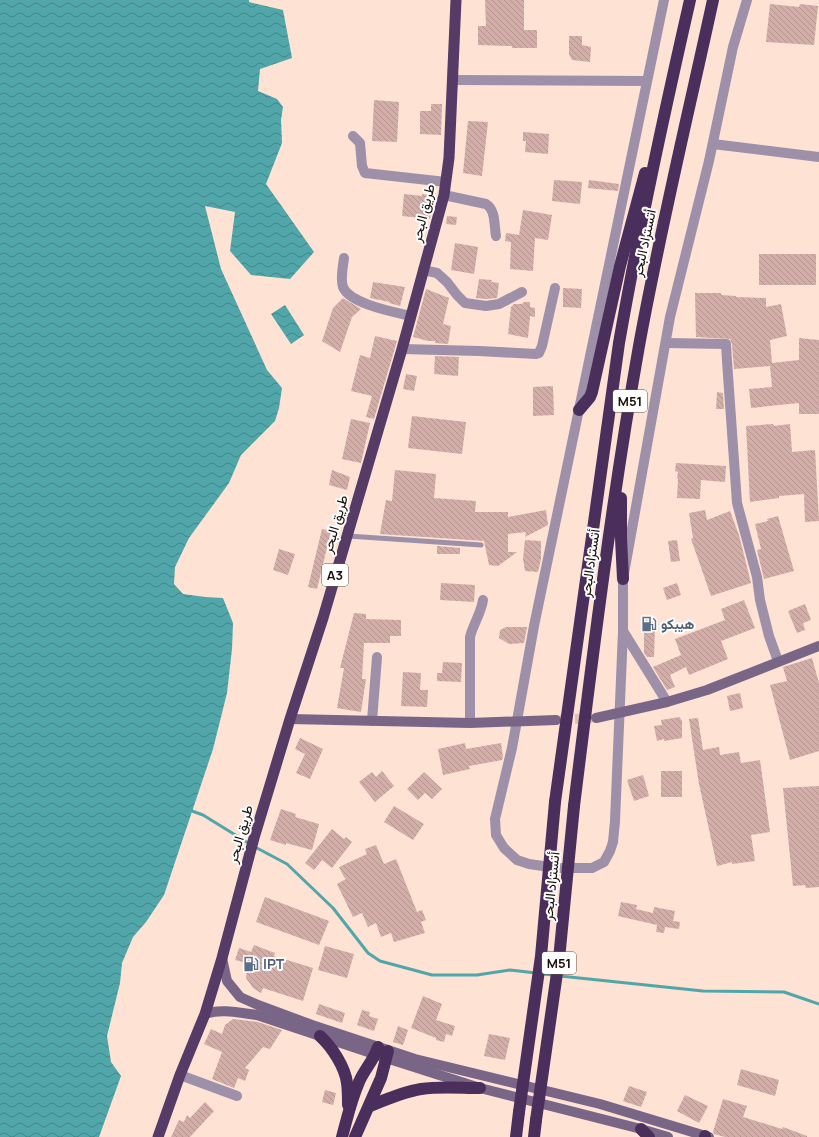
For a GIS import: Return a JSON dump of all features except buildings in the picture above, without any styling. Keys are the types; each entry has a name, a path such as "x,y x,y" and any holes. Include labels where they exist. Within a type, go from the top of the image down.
{"highway":[{"name":"طريق البحر","path":"158,1137 180,1075 205,1014 222,958 254,838 290,719 323,618 402,349 444,195 449,158 456,0"},
{"name":"أتستراد البحر","path":"517,1131 541,956 555,802 618,343 655,157 690,0"},
{"name":"أتستراد البحر","path":"534,1137 560,959 574,806 603,575 621,458 639,347 662,227 713,0"},
{"path":"579,410 590,397 592,392 620,266 637,200 644,174 655,157"},
{"path":"621,458 621,538 623,579"},
{"path":"320,1036 330,1045 347,1081 349,1114"},
{"path":"355,1137 370,1106 381,1078 382,1052"},
{"path":"342,1137 358,1084 365,1069 382,1052"},
{"path":"370,1106 405,1093 422,1089 480,1088"},
{"path":"511,1137 517,1131"}],"main road":[{"path":"596,718 620,714 707,690 819,646"},
{"path":"290,719 470,723 556,720"},
{"path":"222,958 227,981 240,996 246,1000 480,1088 645,1133 668,1137"},
{"path":"205,1014 211,1012 225,1012 257,1015 320,1036 600,1104 706,1137"}],"street":[{"path":"664,0 534,626 517,721 495,819 496,835 504,848 517,860 529,864 557,868 592,868 604,862 613,842 620,714 623,579 670,317 713,144 733,47 747,0"},
{"path":"453,80 648,81"},
{"path":"354,136 360,143 362,166 365,172 446,182"},
{"path":"713,144 819,157"},
{"path":"444,195 490,206 493,211 496,236"},
{"path":"344,258 342,281 348,294 353,298 375,306 411,316"},
{"path":"423,270 437,273 466,303 486,306 499,304 522,292"},
{"path":"402,349 536,354 542,346 555,288"},
{"path":"666,343 726,344 737,503 757,577 760,600 769,636 778,662"},
{"path":"470,723 470,637 472,628 482,608 483,600"},
{"path":"623,631 667,702"},
{"path":"372,722 377,657"},
{"path":"180,1075 237,1096"}],"lane":[{"path":"347,536 481,545"}],"water":[{"path":"0,0 249,0 249,2 283,10 292,58 260,69 258,91 277,99 283,107 281,120 282,143 266,184 314,252 290,279 251,275 230,251 235,212 205,206 221,269 267,370 282,388 279,408 275,421 241,455 229,483 189,538 175,567 174,584 183,594 223,598 233,623 232,649 227,693 213,749 164,895 146,922 133,937 122,963 120,983 107,1036 111,1062 121,1076 99,1137 0,1137"},
{"path":"285,305 304,335 291,344 271,314"}],"waterway":[{"path":"192,811 203,815 250,844"},
{"path":"255,847 287,864 333,908 368,953 380,961 432,975 477,975 510,970 536,973"},
{"path":"542,974 554,975"},
{"path":"560,976 703,991 784,992 819,1004"}],"tunnel":[{"path":"560,720 592,718"}],"place":[{"name":"هيبكو","path":"649,624"},
{"name":"IPT","path":"251,964"}]}
